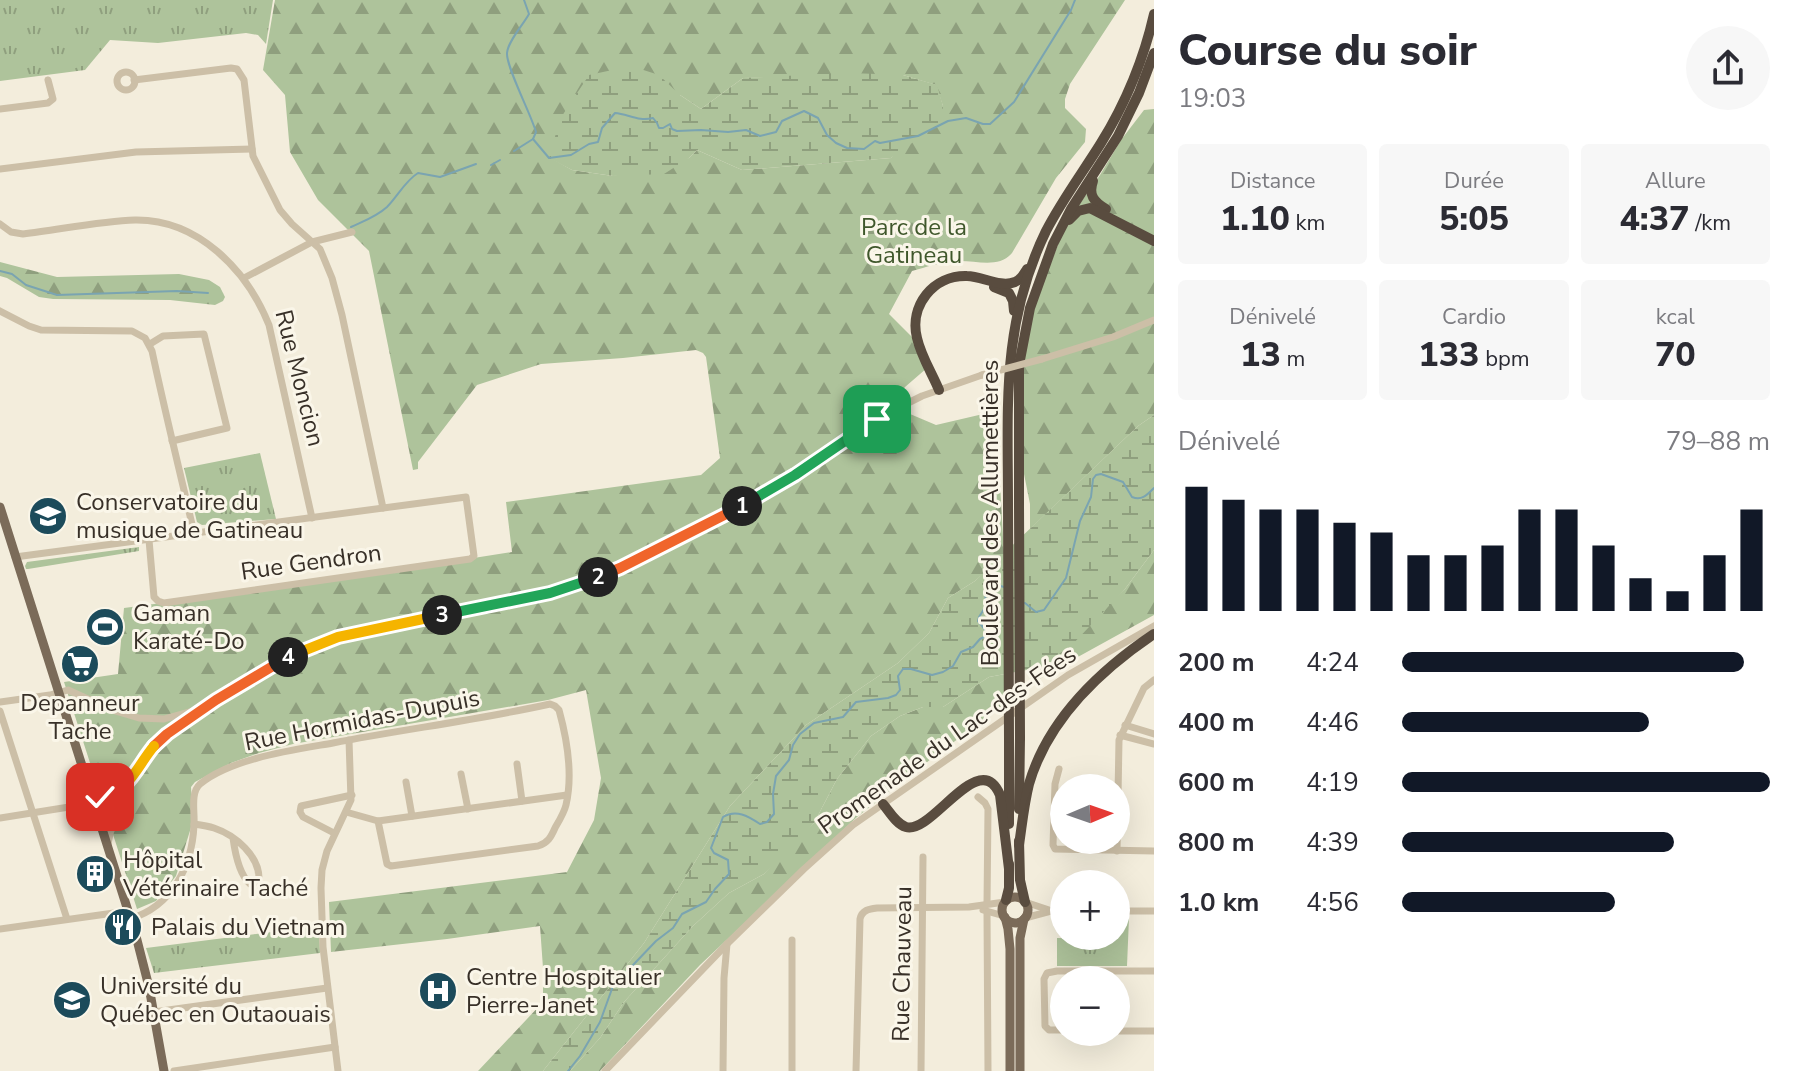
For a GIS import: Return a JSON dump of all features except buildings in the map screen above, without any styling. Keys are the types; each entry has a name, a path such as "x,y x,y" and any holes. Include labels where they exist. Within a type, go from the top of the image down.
{"highway":[{"name":"Boulevard des Allumettières","path":"1025,902 1020,880 1014,738 1013,505 1008,385 1013,329 1035,257 1058,209 1106,135 1143,52 1154,14"},
{"name":"Boulevard des Allumettières","path":"1013,505 1023,338 1039,277 1071,209 1099,169 1129,115 1154,53"},
{"path":"1099,169 1091,185 1094,202 1154,233"},
{"path":"1060,231 1078,211 1090,208 1154,241"},
{"path":"942,389 917,337 916,318 923,298 934,286 953,277 973,276 1004,283 1016,282 1035,257"},
{"path":"942,389 921,329 925,308 935,292 949,284 964,281 1007,291 1013,301 1013,329"},
{"path":"1019,845 1029,785 1050,735 1099,677 1154,634"},
{"name":"Boulevard des Allumettières","path":"1005,901 1009,888 1014,738"},
{"path":"883,804 904,826 915,827 972,783 990,782 1000,795 1009,869"}],"main road":[{"path":"0,507 5,538 15,557 59,692 145,968 164,1071"},
{"path":"1010,1071 1010,949 1002,907 1005,901 1016,897 1025,902 1028,909 1020,938 1020,1071"},
{"path":"1004,917 1012,922 1025,918"}],"street":[{"path":"15,557 383,508 338,300 323,252 280,210 253,156 244,80 237,69 134,80"},
{"path":"0,109 48,103 53,99 48,80"},
{"path":"0,169 136,152 252,149"},
{"name":"Rue Moncion","path":"0,224 11,232 23,234 128,221 154,222 194,234 224,258 244,278 272,332 312,518"},
{"path":"244,278 312,242 352,232"},
{"path":"0,311 41,330 132,331 150,344 194,533"},
{"path":"108,846 115,816 134,777 161,739 216,700 282,660 322,642 354,633 561,590 620,568 755,499 877,419 942,389 1102,341 1154,320"},
{"path":"150,344 163,336 204,334 218,386 227,428 172,441"},
{"name":"Rue Gendron","path":"149,540 154,597 164,603 474,556 466,497 383,508"},
{"name":"Promenade du Lac-des-Fées","path":"605,1071 727,944 853,825 1068,675 1154,626"},
{"path":"1119,774 1120,735 1144,688 1154,680"},
{"path":"0,702 68,690 122,714 155,720 180,716 216,700"},
{"name":"Rue Hormidas-Dupuis","path":"129,915 156,907 180,881 190,852 197,787 259,758 550,704 560,712 569,766 567,795"},
{"path":"0,711 67,919"},
{"path":"1125,725 1154,734"},
{"path":"1120,735 1154,744"},
{"path":"338,1071 322,936 321,878 324,859 352,795 349,740"},
{"path":"517,764 522,801"},
{"path":"1058,774 1059,769"},
{"path":"461,774 468,809"},
{"path":"0,818 93,800 115,793 134,777"},
{"path":"406,782 412,816"},
{"path":"334,833 303,817 300,809 303,804 352,795"},
{"path":"346,812 378,821 567,795 564,810 545,844 397,866 387,864 378,821"},
{"path":"978,797 988,809 988,1071"},
{"path":"194,824 216,828 233,838 245,847 259,871 259,880 254,884 245,879 233,838"},
{"path":"1130,851 1154,851"},
{"name":"Rue Chauveau","path":"921,1071 923,857"},
{"path":"856,1071 860,919 864,912 877,908 987,908 1005,901"},
{"path":"1025,902 1050,911"},
{"path":"987,908 1004,917"},
{"path":"1025,918 1050,911"},
{"path":"1130,911 1154,911"},
{"path":"0,929 67,919 129,915"},
{"path":"792,940 792,1071"},
{"path":"723,1071 727,944"},
{"path":"1130,971 1154,971"},
{"path":"1050,972 1044,979 1043,1000 1045,1026 1050,1030"},
{"path":"154,1012 327,988"},
{"path":"1130,1031 1154,1031"},
{"path":"174,1071 335,1047"}],"green space":[{"path":"0,0 273,0 266,44 258,35 246,33 158,43 110,40 85,70 0,81"},
{"name":"Parc de la Gatineau","path":"275,0 1125,0 1070,84 1065,99 1065,108 1086,129 1085,142 1056,178 1012,253 1000,261 951,262 912,271 889,314 914,339 927,368 905,387 889,409 903,411 936,425 996,411 1004,555 975,581 948,598 929,633 898,663 806,725 730,806 644,943 543,1071 478,1071 543,1002 540,926 331,952 329,902 567,872 594,820 601,778 586,690 548,700 293,744 231,763 191,787 193,821 176,876 156,901 137,909 64,682 118,674 124,608 328,581 512,552 506,502 701,475 720,458 706,357 696,350 541,364 477,385 418,462 418,469 413,470 369,251 318,200 290,152 285,95 263,70","holes":["903,75 936,85 943,106 891,158 742,170 697,150 689,158 613,176 572,170 549,157 680,95 701,109 743,78"]},
{"path":"631,66 659,75 701,109 743,78 850,73 903,75 937,85 943,106 940,123 891,158 742,170 697,150 664,174 613,176 572,170 549,158 560,119 589,75"},
{"path":"1154,109 1154,415 1138,426 1030,529 1030,504 1019,449 1018,361 1028,320 1067,222 1144,110"},
{"path":"0,262 57,277 179,274 209,280 220,287 225,297 215,305 170,300 39,297 0,276"},
{"path":"1154,415 1154,550 1125,589 1071,646 1037,668 989,677 943,707 923,707 900,716 871,736 837,779 814,823 793,848 764,874 729,893 693,926 624,1002 600,1038 570,1071 543,1071 644,943 730,806 806,725 898,663 929,633 948,598 975,581 1138,426"},
{"path":"260,453 276,519 202,525 197,522 184,468"},
{"path":"139,547 139,551 28,569 25,566 27,562"},
{"path":"1154,550 1154,615 1030,686 1030,669 1037,668 1125,589"},
{"path":"1005,674 1006,704 857,817 700,965 600,1071 570,1071 600,1038 624,1002 693,926 729,893 764,874 814,823 837,779 871,736 900,716 923,707 943,707 989,677"},
{"path":"319,926 320,953 154,973 146,948"},
{"path":"1057,950 1128,950 1127,966 1057,966"}],"waterway":[{"path":"514,151 533,139 536,132 510,69 507,53 529,14 524,0"},
{"path":"533,139 549,158 571,155 598,142 602,128 615,113 653,118 659,128 670,124 677,131 746,130 760,136 776,132 782,121 804,111 818,118 827,135 836,143 847,148 864,149 875,141 880,143 918,136 948,121 966,118 990,124 1014,102 1075,0"},
{"path":"491,165 500,160"},
{"path":"351,227 383,210 418,173 440,177 476,164"},
{"path":"0,271 12,274 26,285 57,295 177,291 208,293"},
{"path":"1025,603 1036,612 1044,610 1066,578 1080,521 1091,497 1096,475 1123,482 1132,497 1136,498 1144,497 1154,488"},
{"path":"568,1071 600,1022 613,986 656,941 673,928 682,914 706,902 729,874 728,860 711,848 723,817 737,814 760,824 767,822 774,814 776,776 789,760 800,734 814,723 843,717 856,702 896,695 900,690 898,676 903,669 932,675 953,666 961,652 986,636 987,632 978,621 986,606 985,591 997,585 1004,587"}],"place":[{"name":"Conservatoire du musique de Gatineau","path":"48,516"},
{"name":"Gaman Karaté-Do","path":"105,627"},
{"name":"Depanneur Tache","path":"80,664"},
{"name":"Hôpital Vétérinaire Taché","path":"95,874"},
{"name":"Palais du Vietnam","path":"123,927"},
{"name":"Centre Hospitalier Pierre-Janet","path":"438,991"},
{"name":"Université du Québec en Outaouais","path":"72,1000"}],"route":[{"path":"100,797 120,791 167,734 216,700 291,656 345,636 550,593 597,578 755,499 877,419"}]}
